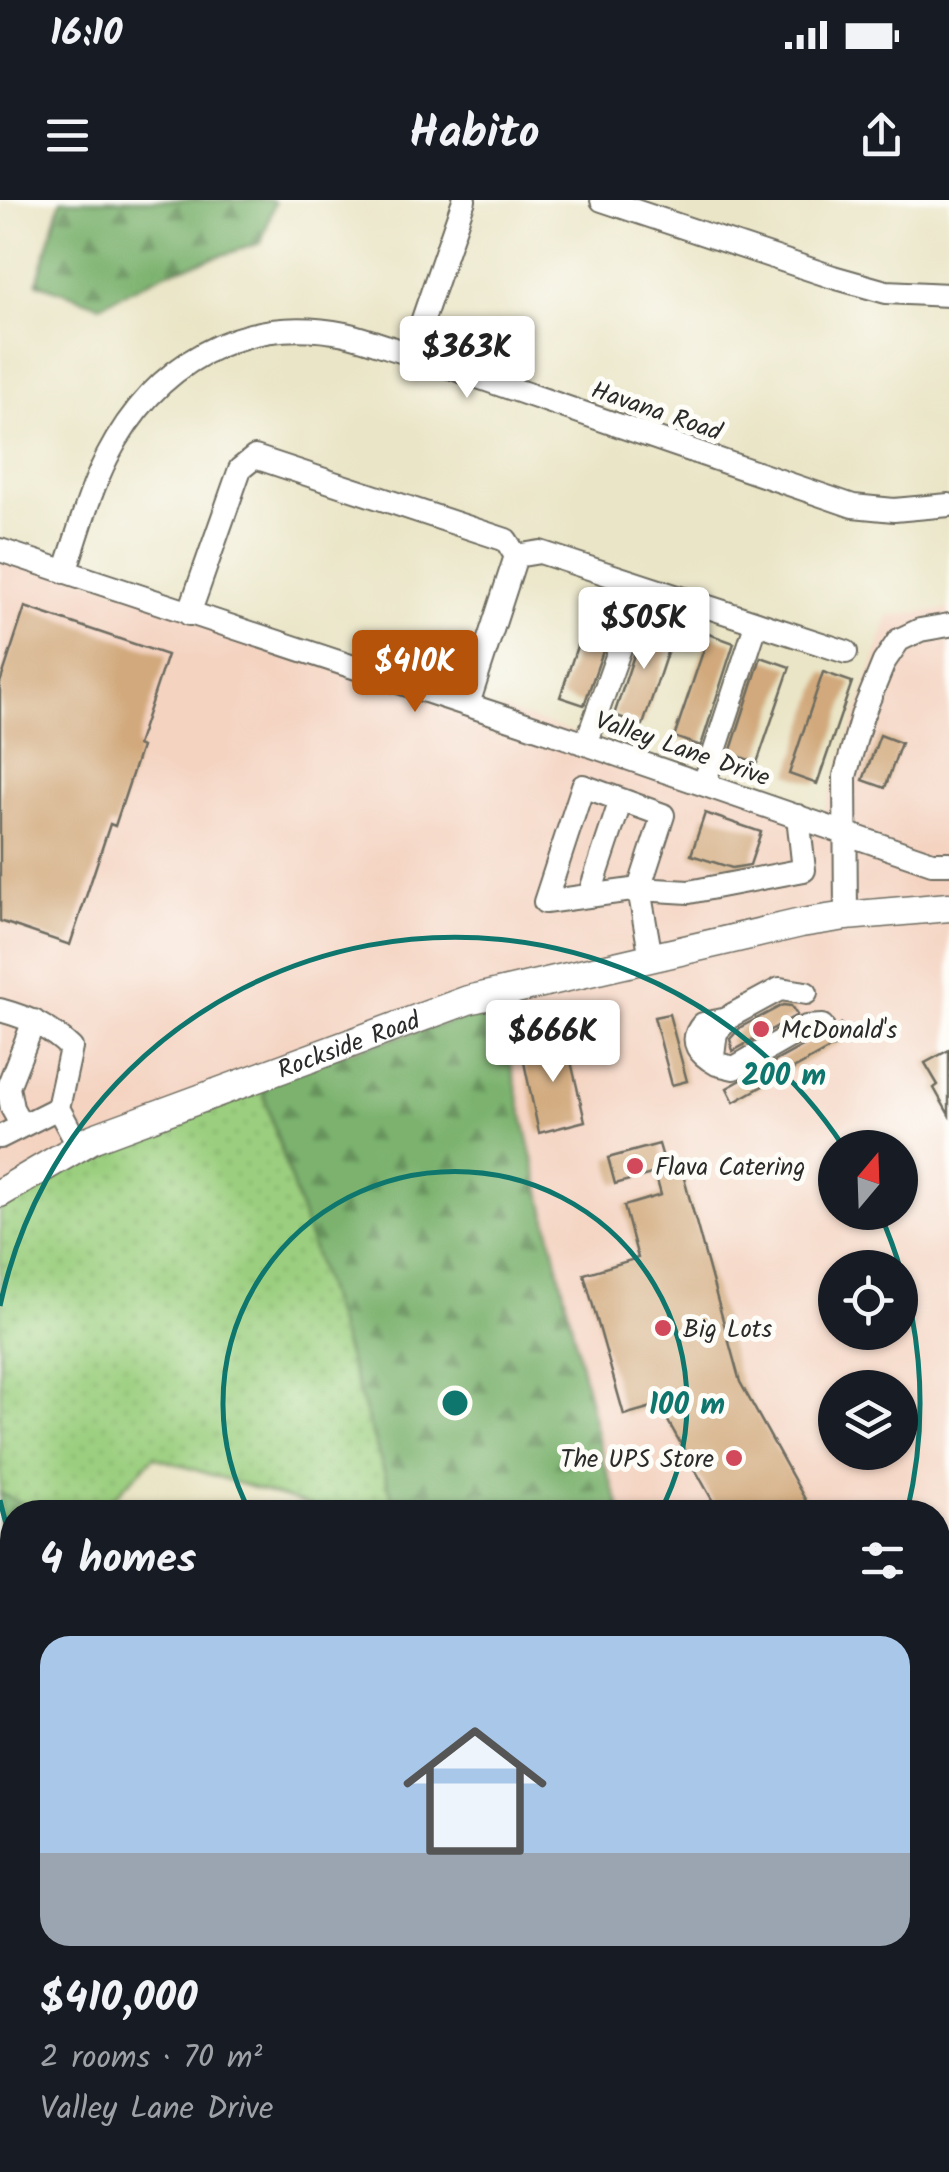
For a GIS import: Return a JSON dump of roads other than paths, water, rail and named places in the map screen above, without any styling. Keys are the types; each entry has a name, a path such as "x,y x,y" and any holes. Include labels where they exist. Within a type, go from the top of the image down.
{"main road":[{"name":"Rockside Road","path":"0,1193 94,1138 468,1000 846,916 949,907"}],"street":[{"path":"411,354 464,200"},
{"path":"602,200 833,278 886,292 949,295"},
{"name":"Havana Road","path":"65,572 106,460 132,413 161,380 198,354 247,336 292,330 343,334 411,354 853,506 894,510 949,505"},
{"path":"189,614 240,469 255,458 506,540 516,556 468,704"},
{"name":"Valley Lane Drive","path":"0,550 468,704 932,863 949,863"},
{"path":"516,556 540,552 846,652"},
{"path":"586,744 642,586"},
{"path":"704,784 756,624"},
{"path":"846,916 844,776 862,716 892,648 910,634 949,625"},
{"path":"652,958 639,889 663,815 582,786 545,902 639,889 689,892 804,870 798,816"},
{"path":"589,896 621,800"},
{"path":"806,993 780,989 728,1018 716,1032 713,1056 717,1064 734,1068 806,1027 822,1026"},
{"path":"0,1010 34,1021 71,1048 58,1108 79,1147"},
{"path":"22,1126 12,1108 8,1087 34,1021"},
{"path":"0,1138 58,1108"}],"place":[{"name":"McDonald's","path":"761,1029"},
{"name":"Flava Catering","path":"635,1166"},
{"name":"Big Lots","path":"663,1328"},
{"name":"The UPS Store","path":"734,1458"}]}
